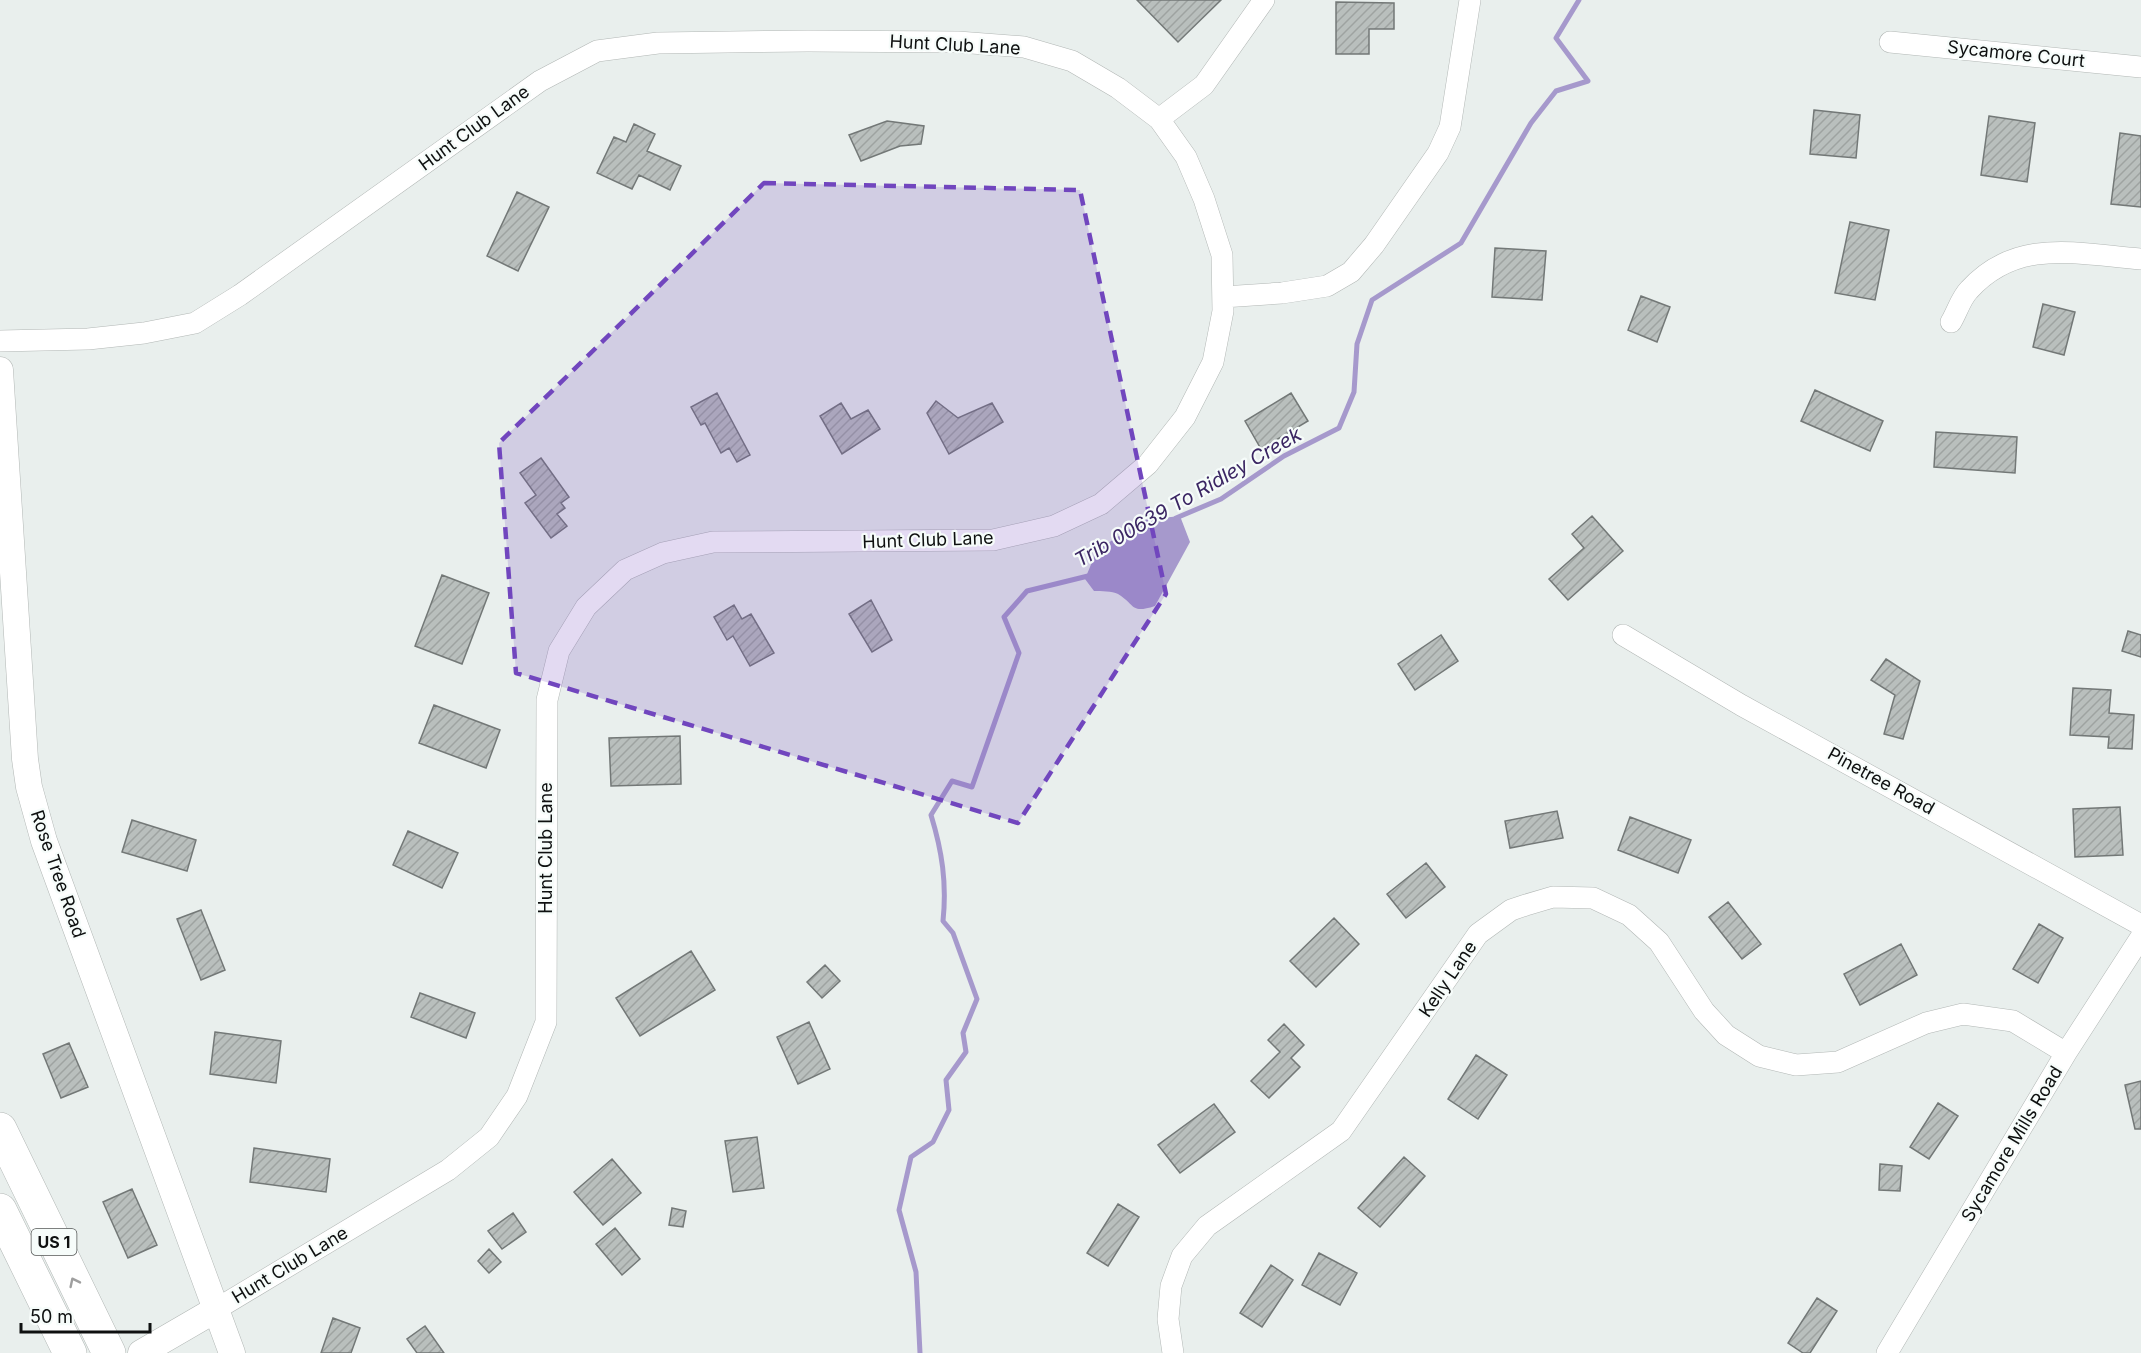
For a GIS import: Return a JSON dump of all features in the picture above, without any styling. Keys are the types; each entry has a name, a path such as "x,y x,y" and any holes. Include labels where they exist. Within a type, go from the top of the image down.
{"highway":[{"name":"US 1","path":"0,1129 109,1353"},
{"name":"US 1","path":"0,1210 70,1353"}],"street":[{"path":"1159,119 1204,85 1264,0"},
{"path":"1223,297 1282,293 1327,286 1351,272 1374,245 1438,153 1450,127 1470,0"},
{"name":"Hunt Club Lane","path":"0,341 88,339 144,333 195,323 250,289 540,81 597,51 658,43 958,42 1024,47 1072,61 1118,88 1159,119 1186,157 1204,199 1222,255 1223,311 1213,362 1185,417 1148,464 1101,504 1053,526 993,540 713,542 663,553 625,570 586,607 559,651 548,700 546,1022 517,1096 489,1137 448,1170 215,1310"},
{"name":"Sycamore Court","path":"1890,42 2141,67"},
{"path":"1951,322 1967,292 1994,267 2031,253 2066,253 2141,260"},
{"name":"Rose Tree Road","path":"0,369 25,759 29,787 44,841 232,1353"},
{"name":"Pinetree Road","path":"1623,634 1741,705 2141,925"},
{"name":"Kelly Lane","path":"1173,1353 1168,1319 1171,1286 1182,1256 1207,1226 1341,1131 1478,934 1511,910 1553,897 1593,898 1629,915 1659,942 1704,1011 1726,1035 1759,1056 1796,1065 1838,1062 1926,1023 1963,1014 2013,1021 2066,1053"},
{"name":"Sycamore Mills Road","path":"1887,1353 2066,1053 2141,937"},
{"path":"147,1350 215,1310"}],"highlighted area":[{"path":"764,183 1080,190 1166,594 1018,823 516,673 499,443"}],"shaded area":[{"path":"1180,516 1190,542 1155,606 1137,609 1118,594 1094,591 1085,579 1097,550 1144,520"}],"building":[{"path":"1137,0 1221,0 1178,42"},
{"path":"1336,2 1394,3 1394,29 1369,29 1369,54 1336,54"},
{"path":"1814,110 1860,115 1856,158 1810,154"},
{"path":"1989,116 2035,123 2027,182 1981,175"},
{"path":"887,121 924,126 921,144 900,146 861,161 849,135"},
{"path":"634,124 655,134 647,151 681,166 670,190 639,175 632,189 597,173 614,137 626,142"},
{"path":"2120,133 2141,136 2141,207 2111,204"},
{"path":"517,192 549,207 518,271 487,256"},
{"path":"1850,222 1889,230 1875,300 1835,293"},
{"path":"1495,248 1546,251 1542,300 1492,297"},
{"path":"1641,296 1670,307 1657,342 1628,330"},
{"path":"2043,304 2075,312 2064,355 2033,347"},
{"path":"1815,390 1883,421 1870,451 1801,421"},
{"path":"717,393 750,455 737,462 729,448 721,453 705,423 701,425 691,407"},
{"path":"1291,393 1308,421 1261,449 1245,421"},
{"path":"936,401 958,418 992,403 1003,422 949,454 927,413"},
{"path":"841,403 851,419 868,410 880,429 842,454 820,416"},
{"path":"1936,432 2017,437 2015,473 1934,467"},
{"path":"541,458 569,497 561,503 565,508 557,514 567,526 551,538 525,503 536,495 520,473"},
{"path":"1592,516 1623,551 1568,600 1549,579 1584,548 1572,534"},
{"path":"442,575 489,593 462,664 415,646"},
{"path":"871,600 892,640 872,652 849,614"},
{"path":"734,605 742,619 751,614 774,653 750,666 733,636 727,640 714,617"},
{"path":"2128,631 2141,635 2141,657 2122,651"},
{"path":"1441,635 1458,661 1415,690 1398,664"},
{"path":"1886,659 1920,681 1903,739 1884,734 1895,695 1871,680"},
{"path":"2073,688 2111,690 2109,713 2134,715 2132,749 2108,748 2109,737 2070,735"},
{"path":"434,705 500,730 486,768 419,743"},
{"path":"680,736 681,784 611,786 609,738"},
{"path":"2120,807 2123,855 2075,857 2073,809"},
{"path":"1557,811 1563,838 1510,848 1505,821"},
{"path":"1630,817 1691,840 1678,873 1618,850"},
{"path":"132,820 196,840 187,871 122,852"},
{"path":"408,831 458,853 442,888 393,865"},
{"path":"1426,863 1445,887 1406,918 1387,894"},
{"path":"1728,902 1761,944 1742,959 1709,917"},
{"path":"201,910 225,970 201,980 177,919"},
{"path":"1334,918 1359,944 1316,987 1290,961"},
{"path":"2039,924 2063,938 2038,983 2013,969"},
{"path":"1901,944 1917,975 1860,1005 1844,974"},
{"path":"691,951 715,990 640,1036 616,998"},
{"path":"825,965 840,981 822,998 807,982"},
{"path":"420,993 475,1013 466,1038 411,1017"},
{"path":"809,1022 830,1069 798,1084 777,1037"},
{"path":"1284,1024 1304,1045 1291,1058 1300,1067 1269,1098 1251,1081 1280,1052 1268,1040"},
{"path":"215,1032 281,1041 276,1083 210,1074"},
{"path":"69,1043 88,1087 61,1098 43,1054"},
{"path":"1476,1055 1507,1075 1478,1119 1448,1099"},
{"path":"2141,1081 2141,1129 2135,1129 2125,1085"},
{"path":"1938,1103 1958,1116 1929,1159 1910,1147"},
{"path":"1214,1104 1235,1132 1180,1173 1158,1145"},
{"path":"757,1137 764,1188 733,1192 725,1141"},
{"path":"254,1148 330,1159 326,1192 250,1182"},
{"path":"1404,1157 1425,1176 1380,1227 1358,1208"},
{"path":"612,1159 641,1193 603,1225 574,1192"},
{"path":"1880,1164 1902,1166 1900,1191 1879,1190"},
{"path":"132,1189 157,1245 128,1258 103,1202"},
{"path":"1118,1204 1139,1217 1108,1266 1087,1253"},
{"path":"672,1208 686,1211 683,1227 669,1225"},
{"path":"513,1213 526,1232 502,1249 488,1231"},
{"path":"615,1228 640,1259 622,1275 596,1244"},
{"path":"489,1249 501,1262 489,1273 478,1261"},
{"path":"1319,1253 1357,1273 1340,1305 1302,1285"},
{"path":"1271,1265 1293,1280 1262,1327 1240,1313"},
{"path":"1817,1298 1837,1311 1810,1353 1803,1353 1788,1343"},
{"path":"333,1318 360,1328 351,1353 321,1353"},
{"path":"425,1326 444,1353 417,1353 407,1339"}],"waterway":[{"name":"Trib 00639 To Ridley Creek","path":"1176,518 1221,499 1284,456 1339,428 1354,392 1357,344 1372,300 1461,243 1531,123 1556,91 1588,81 1556,38 1579,0"},
{"name":"Trib 00639 To Ridley Creek","path":"920,1353 916,1272 899,1210 911,1157 933,1142 949,1110 946,1080 966,1052 963,1033 977,999 953,933 943,921 943,867 931,815 952,781 972,787 1019,653 1004,617 1027,591 1088,576"}]}
